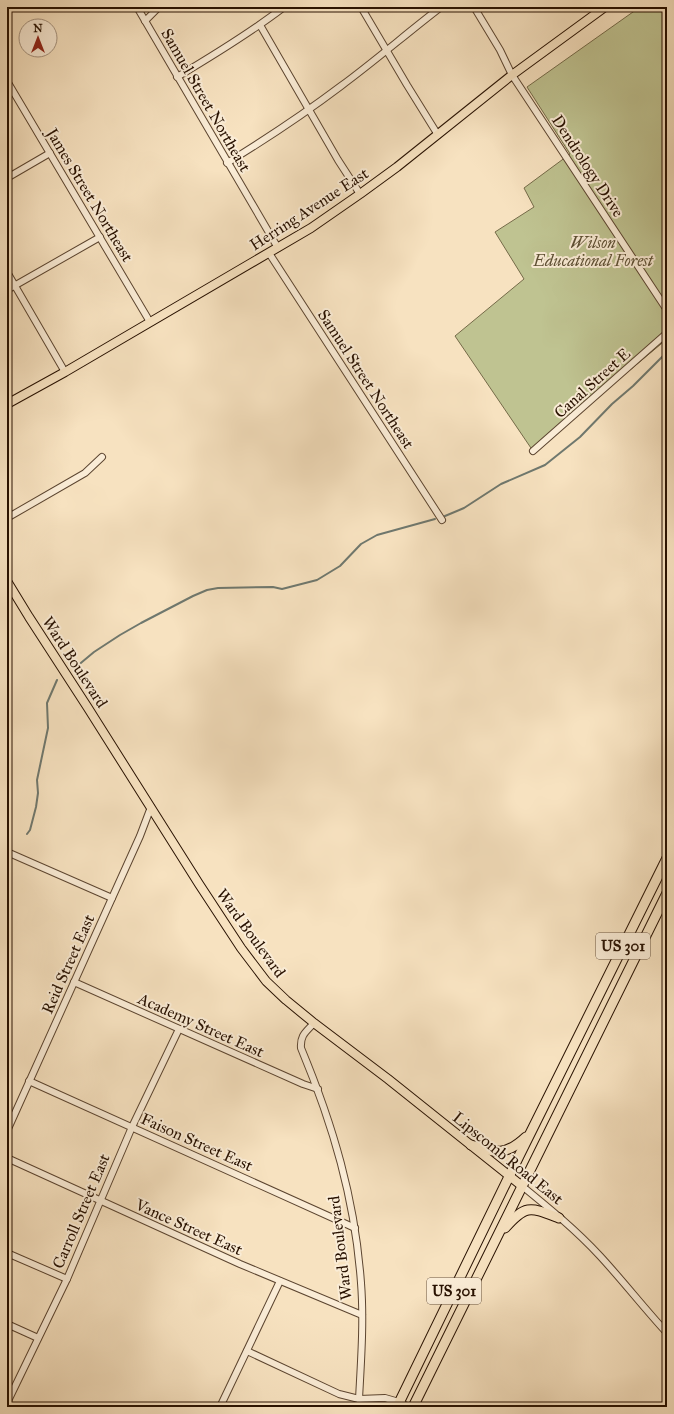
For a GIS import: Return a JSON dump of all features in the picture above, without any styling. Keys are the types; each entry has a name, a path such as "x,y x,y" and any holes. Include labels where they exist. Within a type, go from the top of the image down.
{"highway":[{"name":"US 301","path":"398,1405 667,858"},
{"name":"US 301","path":"413,1407 667,893"},
{"path":"471,1145 492,1151 505,1151 515,1147 532,1130"},
{"path":"496,1238 515,1217 530,1209 539,1210 559,1218"}],"main road":[{"name":"Herring Avenue East","path":"7,404 65,372 311,228 360,194 512,75 605,7"},
{"name":"Ward Boulevard","path":"7,580 28,617 241,948 266,981 314,1023"},
{"name":"Lipscomb Road East","path":"314,1023 522,1186"}],"street":[{"name":"Samuel Street Northeast","path":"137,7 278,248"},
{"path":"146,21 159,7"},
{"path":"178,77 216,55 284,7"},
{"path":"361,7 438,134"},
{"path":"227,163 309,109 441,7"},
{"name":"Dendrology Drive","path":"474,7 500,50 512,75 667,310"},
{"path":"260,25 338,160 360,194"},
{"name":"James Street Northeast","path":"7,81 150,322"},
{"path":"7,178 50,153"},
{"path":"7,290 100,237"},
{"name":"Samuel Street Northeast","path":"269,253 442,520"},
{"path":"7,272 65,372"},
{"name":"Canal Street E","path":"533,452 667,333"},
{"path":"7,518 85,473 102,457"},
{"name":"Reid Street East","path":"7,1131 140,836 151,808"},
{"path":"7,852 112,898"},
{"name":"Academy Street East","path":"74,982 303,1084 318,1089"},
{"name":"Ward Boulevard","path":"314,1023 303,1035 300,1041 301,1048 332,1128 342,1166 355,1228 361,1284 362,1315 359,1399"},
{"name":"Carroll Street East","path":"7,1405 66,1278 132,1127 179,1029"},
{"name":"Faison Street East","path":"29,1081 355,1228"},
{"name":"Vance Street East","path":"7,1158 280,1281 362,1315"},
{"name":"Lipscomb Road East","path":"522,1186 600,1256 667,1333"},
{"path":"7,1253 66,1278"},
{"path":"220,1407 280,1281"},
{"path":"7,1324 38,1338"},
{"path":"247,1351 339,1394 359,1399 385,1398 398,1405 409,1407"}],"green space":[{"name":"Wilson Educational Forest","path":"640,7 667,7 667,339 533,451 455,336 524,279 495,232 534,207 524,188 570,154 527,87"}],"waterway":[{"path":"445,516 464,508 501,484 545,465 580,437 612,404 633,386 667,352"},
{"path":"76,667 94,652 120,635 207,590 218,588 273,587 282,589 317,580 340,566 361,544 377,535 435,519"},
{"path":"27,834 30,830 36,807 38,793 37,780 48,728 47,703 57,680"}]}
